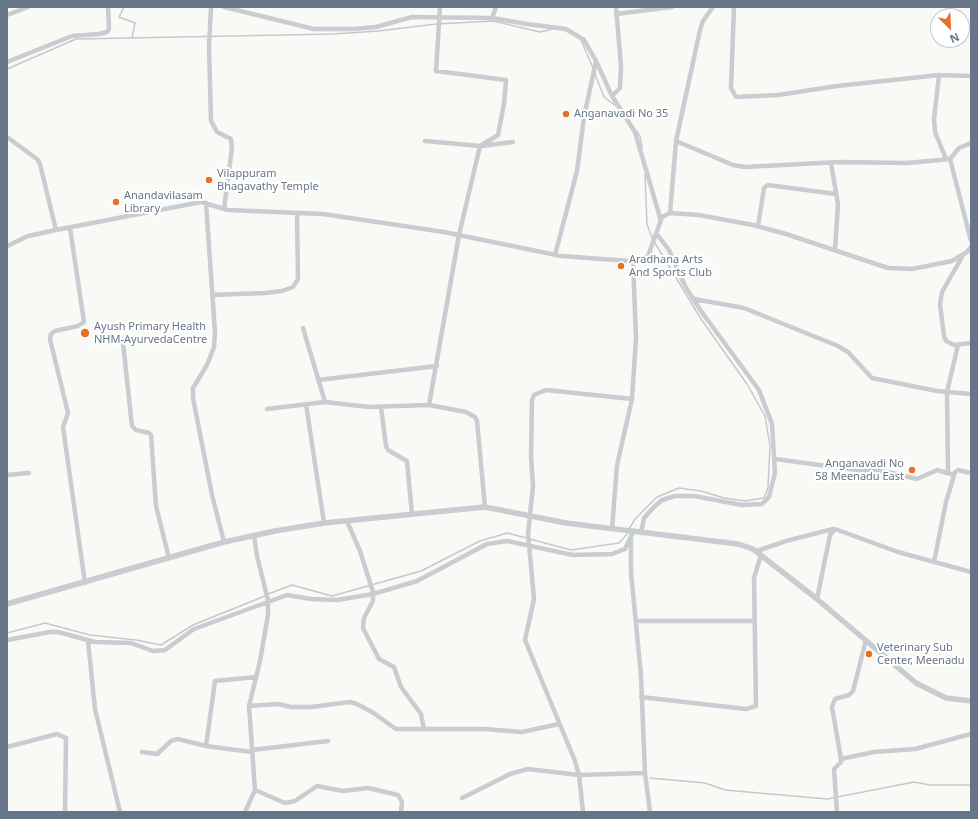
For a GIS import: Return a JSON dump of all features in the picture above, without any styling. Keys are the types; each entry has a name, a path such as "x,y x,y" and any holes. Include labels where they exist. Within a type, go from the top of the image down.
{"street":[{"path":"7,16 28,7"},
{"path":"7,62 72,36 107,32 109,28 108,7"},
{"path":"211,7 209,47 211,121 214,128 229,137 232,144 224,209"},
{"path":"224,7 314,28 353,29 376,27 412,17 441,17 492,18 566,29 584,40 596,61 612,96 635,132 661,221"},
{"path":"429,405 459,235 480,146 498,135 504,104 506,80 436,71 441,17 440,7"},
{"path":"492,18 496,7"},
{"path":"612,96 618,92 621,66 616,7"},
{"path":"616,14 672,7"},
{"path":"670,213 671,177 676,141 700,30 703,22 713,7"},
{"path":"734,7 731,54 731,88 736,97 784,95 852,84 939,75 971,76"},
{"path":"555,255 576,171 584,117 596,61"},
{"path":"939,75 934,119 935,132 948,159 971,241"},
{"path":"7,137 37,159 40,164 56,230"},
{"path":"425,141 480,146 512,142"},
{"path":"676,141 733,165 745,168 831,163 907,163 948,159 959,148 971,143"},
{"path":"831,163 838,217 835,250"},
{"path":"758,226 764,188 768,185 836,194"},
{"path":"206,203 214,347 207,364 193,388 192,398 209,481 224,542"},
{"path":"7,246 28,236 206,203 224,209 322,214 459,235 555,255 643,262 648,256 664,215 670,213 720,218 758,226 835,250 876,265 905,269 952,261 963,256"},
{"path":"212,296 260,294 282,291 293,286 298,279 297,213"},
{"path":"70,228 84,322 78,326 55,331 51,334 50,339 68,413 63,427 85,583"},
{"path":"641,533 644,518 654,507 662,500 675,496 694,496 742,505 758,505 765,502 770,497 775,473 772,424 759,390 694,300 669,250 657,235"},
{"path":"971,246 963,256 940,298 944,336 950,344 971,343"},
{"path":"612,529 617,465 632,399 636,338 633,261"},
{"path":"694,300 744,308 838,346 848,352 872,378 947,392 971,394"},
{"path":"303,328 325,402"},
{"path":"123,343 132,426 136,430 149,433 151,435 156,506 170,558"},
{"path":"948,473 947,392 958,344"},
{"path":"318,380 437,366"},
{"path":"583,812 579,776 525,640 534,599 528,534 533,480 531,440 534,395 546,390 632,399"},
{"path":"267,409 325,402 381,407 429,405 466,412 475,417 477,421 485,507"},
{"path":"306,404 324,523"},
{"path":"381,407 386,446 388,450 407,461 412,514"},
{"path":"775,459 857,470 888,472 917,479 934,471 954,475"},
{"path":"934,562 946,502 954,475 958,470 971,473"},
{"path":"7,475 29,473"},
{"path":"7,604 85,583 224,542 324,523 485,507 566,523 630,533 738,544 759,553 817,599 926,690 946,698 971,701"},
{"path":"347,521 371,582 373,593 372,603 364,618 363,628 378,659 394,667 401,687 421,714 424,729"},
{"path":"817,599 830,535 834,529"},
{"path":"759,553 786,541 837,529 898,552 971,572"},
{"path":"7,640 50,632 66,634 95,642 131,643 153,651 165,650 194,629 268,602 287,596 311,600 337,600 373,593 417,581 487,544 507,541 573,555 612,554 625,548 630,533"},
{"path":"630,533 631,572 636,621 645,773 650,812"},
{"path":"245,812 255,790 249,706 266,633 268,602 256,556 254,536"},
{"path":"641,696 746,709 754,708 757,696 754,578 759,553"},
{"path":"636,621 755,621"},
{"path":"88,640 95,708 120,812"},
{"path":"837,812 837,792 834,769 841,762 841,759 832,707 835,700 849,695 854,691 866,640"},
{"path":"206,746 215,681 256,678"},
{"path":"249,706 278,704 291,707 305,707 350,702 372,712 396,729 485,729 522,732 559,724"},
{"path":"7,747 57,734 66,738 65,812"},
{"path":"841,759 874,752 914,749 971,734"},
{"path":"142,752 157,754 174,740 206,746 252,751 328,741"},
{"path":"462,798 510,774 528,769 579,776 645,773"},
{"path":"255,790 285,803 295,801 317,786 343,791 368,788 398,795 402,802 401,812"}],"waterway":[{"path":"124,7 119,17 135,23 132,38"},
{"path":"7,69 76,39 334,34 378,31 436,24 493,21 540,32 553,29"},
{"path":"581,40 593,68"},
{"path":"595,74 604,97 616,106"},
{"path":"637,132 640,136 642,147"},
{"path":"645,175 647,224 653,240"},
{"path":"629,529 635,519 657,497 679,488 701,491 724,498 745,501 764,498 768,488 770,446 765,416 747,384 701,319 655,243"},
{"path":"268,594 292,585 332,596 421,571 480,541 507,533 527,538"},
{"path":"530,539 571,550 619,543 628,533"},
{"path":"7,633 45,623 90,635 136,640 161,645 193,625 265,596"},
{"path":"650,778 705,783 725,790 827,799 914,782 930,785 971,785"}],"place":[{"name":"Anganavadi No 35","path":"566,114"},
{"name":"Vilappuram Bhagavathy Temple","path":"209,180"},
{"name":"Anandavilasam Library","path":"116,202"},
{"name":"Aradhana Arts And Sports Club","path":"621,266"},
{"name":"Ayush Primary Health NHM-AyurvedaCentre","path":"85,333"},
{"name":"Anganavadi No 58 Meenadu East","path":"912,470"},
{"name":"Veterinary Sub Center, Meenadu","path":"869,654"}]}
